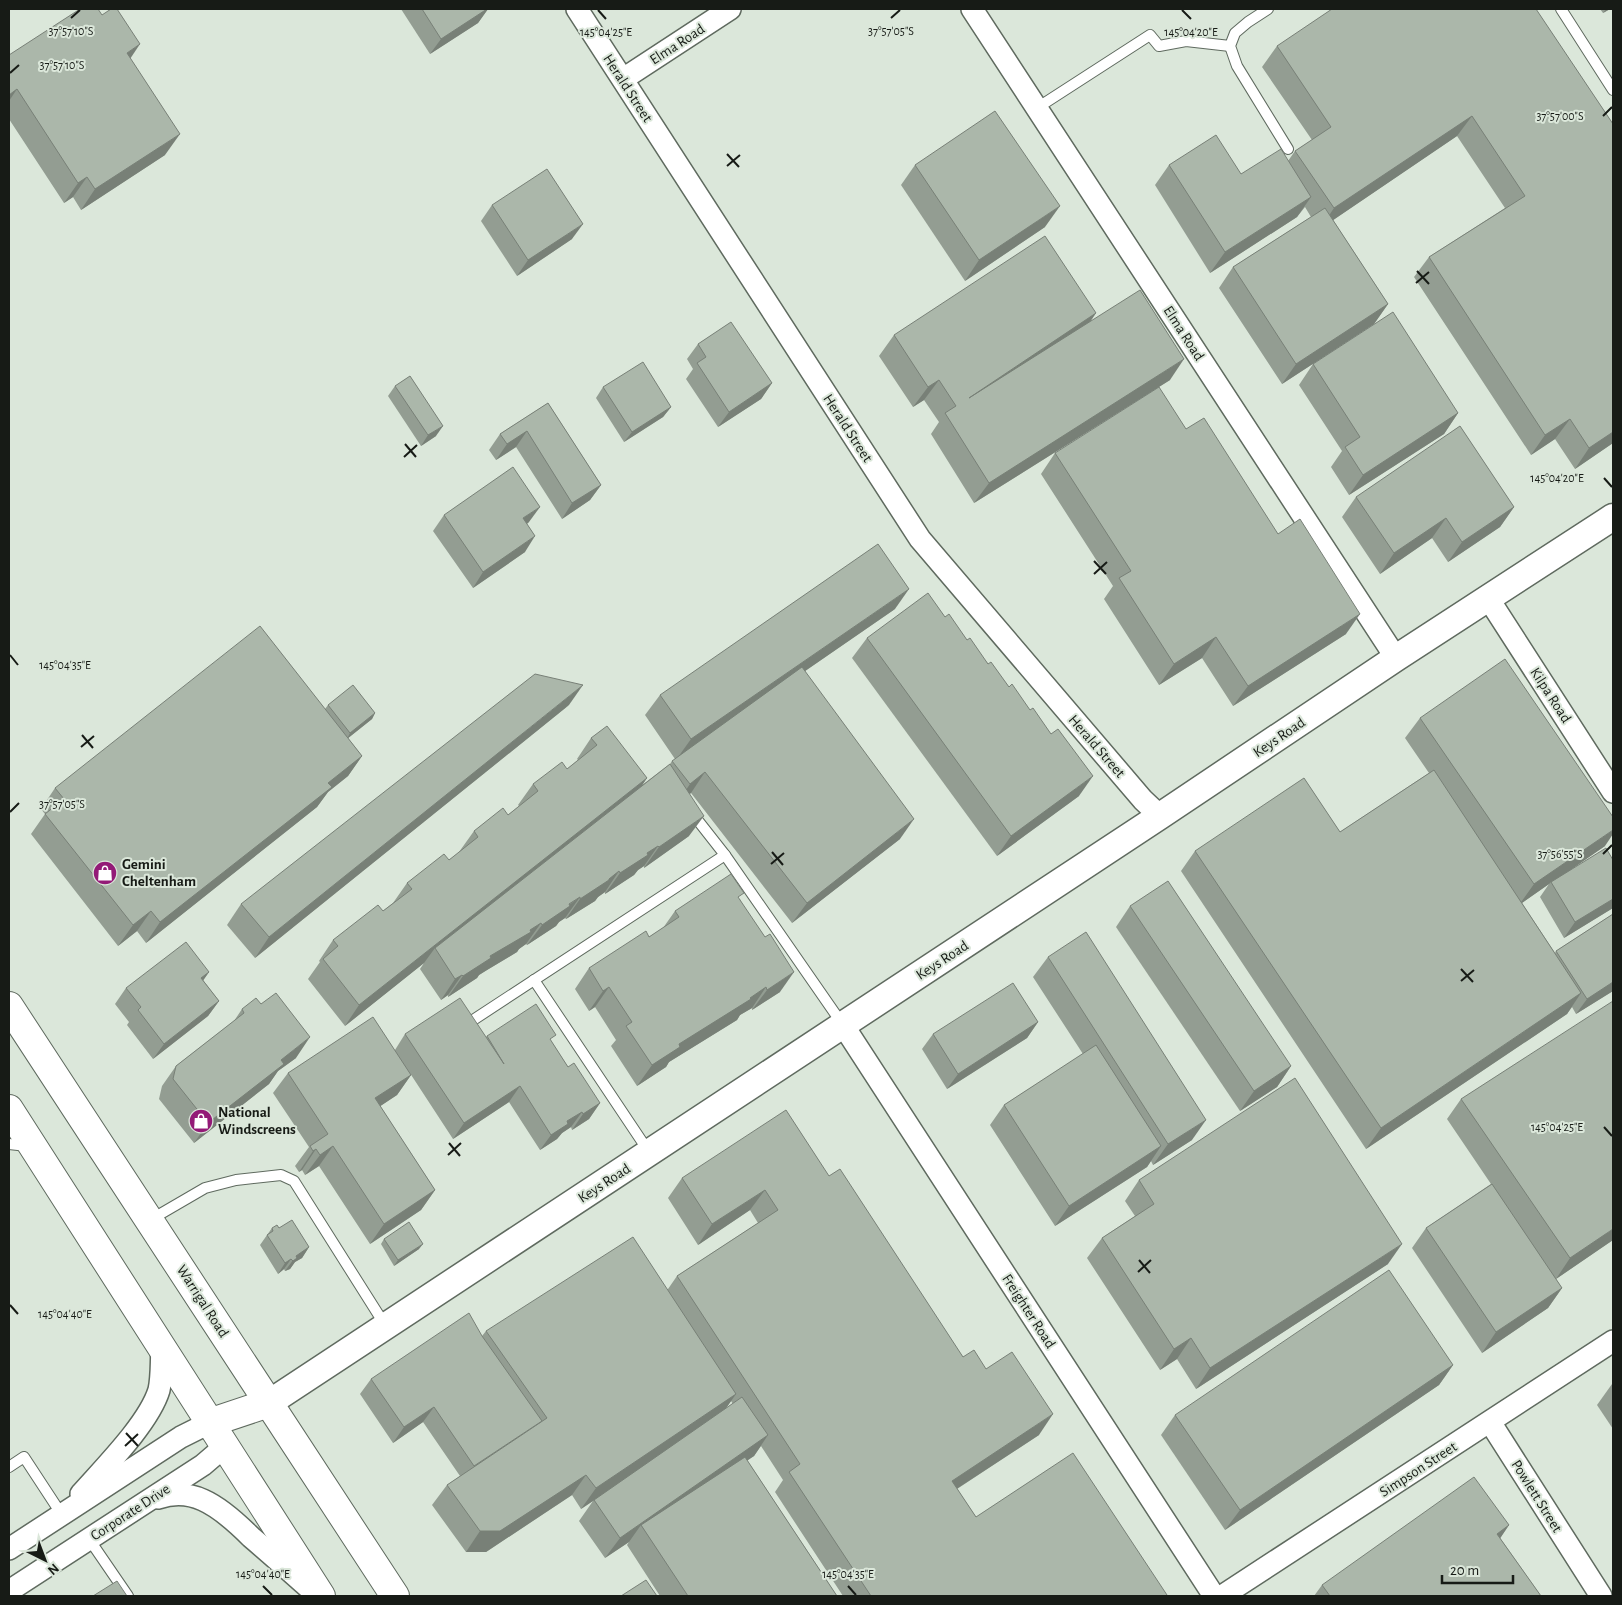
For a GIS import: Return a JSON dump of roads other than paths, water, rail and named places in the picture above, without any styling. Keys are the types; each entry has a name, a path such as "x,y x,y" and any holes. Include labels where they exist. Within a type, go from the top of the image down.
{"highway":[{"name":"Warrigal Road","path":"9,1006 395,1596"},
{"path":"9,1109 21,1146 162,1348 320,1596"},
{"path":"209,1423 270,1403"},
{"path":"224,1447 270,1403"}],"street":[{"name":"Herald Street","path":"577,9 920,539 1143,800 1160,816"},
{"name":"Elma Road","path":"623,79 730,9"},
{"name":"Elma Road","path":"972,9 1396,658"},
{"name":"Keys Road","path":"270,1403 1160,816 1396,658 1613,517"},
{"name":"Kilpa Road","path":"1488,598 1613,792"},
{"name":"Freighter Road","path":"843,1025 1214,1596"},
{"name":"Simpson Street","path":"1222,1596 1613,1341"},
{"path":"62,1515 127,1441 151,1408 160,1384 162,1348"},
{"name":"Powlett Street","path":"1490,1422 1601,1596"},
{"path":"9,1549 181,1437 209,1423"},
{"name":"Corporate Drive","path":"9,1590 203,1465 224,1447"},
{"path":"141,1506 157,1498 172,1494 183,1494 206,1501 234,1521 320,1596"}],"lane":[{"path":"1268,9 1235,33 1230,46 1237,66 1288,149"},
{"path":"1561,9 1613,90"},
{"path":"1037,108 1150,35 1159,46 1186,41 1230,46"},
{"path":"688,808 725,855 843,1025"},
{"path":"466,1024 725,855"},
{"path":"534,980 649,1153"},
{"path":"150,1221 205,1188 236,1180 281,1175 294,1181 386,1326"},
{"path":"9,1467 24,1457 62,1515"},
{"path":"89,1539 128,1596"}],"place":[{"name":"Gemini Cheltenham","path":"105,873"},
{"name":"National Windscreens","path":"201,1121"}]}
